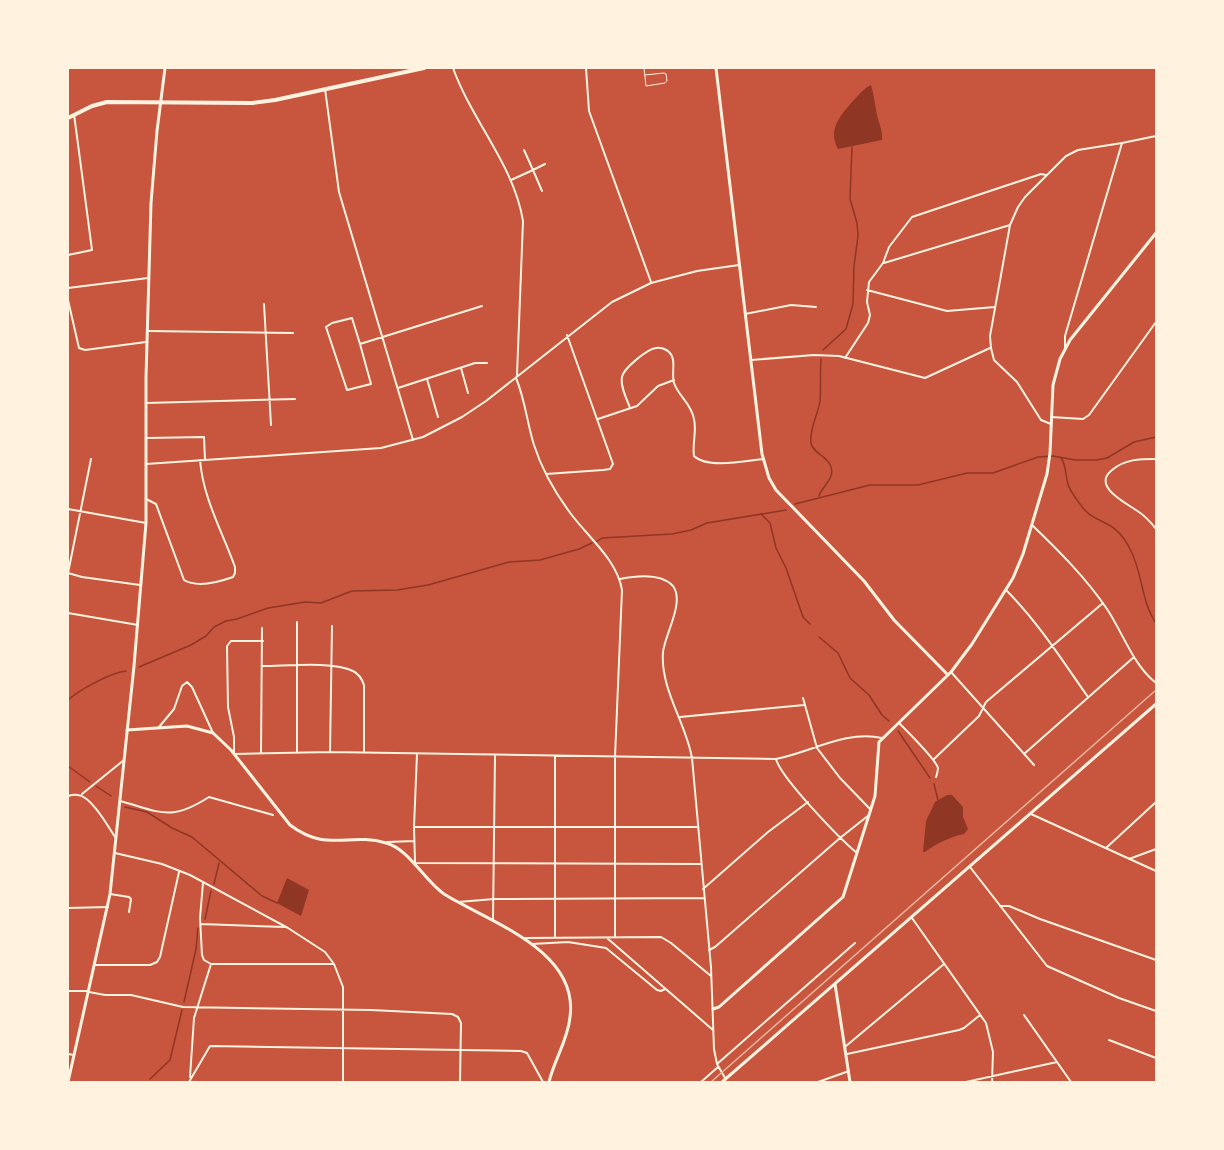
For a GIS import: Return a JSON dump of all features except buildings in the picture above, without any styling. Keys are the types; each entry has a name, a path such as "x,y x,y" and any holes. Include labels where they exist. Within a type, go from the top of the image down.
{"highway":[{"path":"68,118 102,103 252,103 424,68"}],"street":[{"path":"68,1083 110,894 138,625 146,523 148,278 151,203 165,68"},
{"path":"453,68 511,180 520,203 523,221 516,377 534,445 546,474 570,513 610,562 620,579 622,599 614,826 615,937"},
{"path":"586,68 589,111 651,283"},
{"path":"716,68 763,459 769,478 776,490 864,581 894,620 950,673 1034,765"},
{"path":"325,89 339,192 413,440"},
{"path":"68,255 92,250 74,114"},
{"path":"1051,424 1041,420 1017,382 994,360 991,348 990,336 1010,225 1025,196 1074,151 1156,136"},
{"path":"1065,348 1065,336 1122,143"},
{"path":"524,150 542,191"},
{"path":"511,180 545,164"},
{"path":"846,357 868,323 870,315 867,290 869,282 883,263 889,247 912,217 1041,174 1046,175"},
{"path":"883,263 1010,225"},
{"path":"713,1009 719,1007 843,897 870,812 876,786 878,747 882,738 950,673 972,644 1006,590 1019,564 1049,464 1053,385 1065,348 1156,233"},
{"path":"146,464 381,448 413,440 462,417 612,302 651,283 697,271 740,265"},
{"path":"68,288 148,278"},
{"path":"867,290 947,311 995,307"},
{"path":"68,300 79,348 85,350 147,342"},
{"path":"264,304 271,425"},
{"path":"745,314 791,305 816,307"},
{"path":"360,344 482,306"},
{"path":"352,318 360,344 371,384 347,390 326,327 332,323 352,318"},
{"path":"1051,417 1083,419 1089,416 1156,322"},
{"path":"148,331 293,333"},
{"path":"546,474 610,469 613,464 567,336"},
{"path":"630,408 621,383 625,369 656,348 670,353 673,358 674,380 694,416 693,452 697,460 721,463 763,459"},
{"path":"751,360 814,354 846,357 925,378 991,348"},
{"path":"397,388 475,363 487,363"},
{"path":"461,368 468,393"},
{"path":"427,379 438,417"},
{"path":"598,419 642,402 661,384 674,380"},
{"path":"147,403 295,399"},
{"path":"147,438 204,436 205,460"},
{"path":"91,459 69,568 70,575 141,585"},
{"path":"1156,459 1139,459 1118,465 1107,474 1106,480 1109,491 1146,517 1156,529"},
{"path":"146,499 156,504 184,580 196,584 233,577 235,567 209,504 200,460"},
{"path":"68,509 146,523"},
{"path":"1032,525 1059,552 1102,603 1135,657 1148,676 1156,683"},
{"path":"620,579 642,577 664,581 672,585 677,594 677,605 663,652 667,683 692,758 717,1066 726,1079"},
{"path":"1006,590 1052,645 1088,697"},
{"path":"934,759 979,716 982,707 1102,603"},
{"path":"68,614 138,625"},
{"path":"297,622 297,752"},
{"path":"330,752 332,626"},
{"path":"261,752 262,628"},
{"path":"234,754 234,737 228,707 227,646 231,641 262,641"},
{"path":"1024,754 1135,657"},
{"path":"263,666 332,666 356,673 362,678 364,753"},
{"path":"159,727 174,709 182,686 187,682 192,687 213,733 234,754 282,816 302,834 314,839 327,840 414,842"},
{"path":"803,698 817,748 870,812"},
{"path":"722,1083 1156,704"},
{"path":"680,717 804,705"},
{"path":"898,722 934,759 938,768 936,777"},
{"path":"127,730 188,726 213,733"},
{"path":"234,754 330,752 776,759 852,736 882,738"},
{"path":"415,864 417,754"},
{"path":"493,920 495,755"},
{"path":"555,756 555,936"},
{"path":"776,759 785,776 840,838 857,853"},
{"path":"68,796 80,795 124,760"},
{"path":"80,795 97,811 116,839"},
{"path":"120,801 154,811 174,813 184,811 209,797 273,815"},
{"path":"703,889 755,843 808,802"},
{"path":"1106,848 1156,802"},
{"path":"709,950 870,812"},
{"path":"1030,813 1156,871"},
{"path":"414,827 698,826"},
{"path":"384,842 401,851 434,886 525,938 559,971 570,1000 570,1019 549,1083"},
{"path":"1129,859 1156,849"},
{"path":"115,853 140,858 180,871 319,947 334,964 344,987 343,1083"},
{"path":"415,864 700,864"},
{"path":"970,867 1047,966 1119,998 1156,1011"},
{"path":"95,965 150,966 157,962 180,871"},
{"path":"203,883 201,924 204,960 211,964 334,964"},
{"path":"110,894 129,897 131,899 129,912"},
{"path":"459,902 494,899 704,898"},
{"path":"1000,906 1009,906 1156,960"},
{"path":"68,908 108,907"},
{"path":"911,917 986,1023 993,1052 992,1083"},
{"path":"201,924 288,928"},
{"path":"525,938 652,936 666,939 711,976"},
{"path":"606,937 714,1030"},
{"path":"532,944 568,942 606,948 657,990 661,992 665,989"},
{"path":"701,1083 717,1066 855,943"},
{"path":"189,1083 194,1018 211,964"},
{"path":"846,1046 944,964"},
{"path":"835,984 850,1083"},
{"path":"68,991 105,995 131,994 178,1006 444,1012 458,1017 461,1029 460,1083"},
{"path":"847,1054 964,1029 981,1014"},
{"path":"1024,1015 1071,1083"},
{"path":"1109,1040 1156,1058"},
{"path":"190,1078 210,1047 461,1049 508,1050 527,1053 543,1083"},
{"path":"68,1054 74,1055"},
{"path":"966,1083 1057,1062"},
{"path":"818,1083 849,1071"}],"lane":[{"path":"644,68 646,86 667,81 664,73 645,75"}],"shaded area":[{"path":"871,85 882,140 838,149 834,135 837,123 853,101"},
{"path":"947,795 952,795 963,807 963,817 968,829 964,834 923,852 926,821 935,802"},
{"path":"287,878 309,890 301,916 277,903"}],"waterway":[{"path":"823,350 846,329 853,304 858,236 850,199 852,147"},
{"path":"819,496 830,479 832,471 827,460 812,447 811,443 811,432 820,401 821,359"},
{"path":"795,504 870,485 918,485 967,473 993,473 1038,457 1097,460 1107,458 1134,442 1156,437"},
{"path":"1061,458 1069,487 1083,508 1113,528 1128,545 1134,558 1147,606 1156,623"},
{"path":"596,542 602,538 672,534 691,530 707,523 786,510"},
{"path":"761,514 770,523 776,548 786,568 803,617 810,624"},
{"path":"139,667 191,645 206,636 214,627 226,621 268,608 305,602 321,603 352,591 397,590 428,585 509,562 540,560 592,543"},
{"path":"819,637 838,653 850,678 869,695 882,715 889,721"},
{"path":"68,700 96,682 126,671"},
{"path":"898,731 930,778"},
{"path":"68,766 90,782"},
{"path":"934,784 938,800"},
{"path":"96,786 111,796"},
{"path":"125,807 147,812 172,828 192,837 262,896 277,903"},
{"path":"214,884 219,863"},
{"path":"205,919 211,891"},
{"path":"184,1002 196,949 198,928"},
{"path":"150,1079 170,1060 182,1010"}],"railway":[{"path":"711,1082 1156,690"}]}
